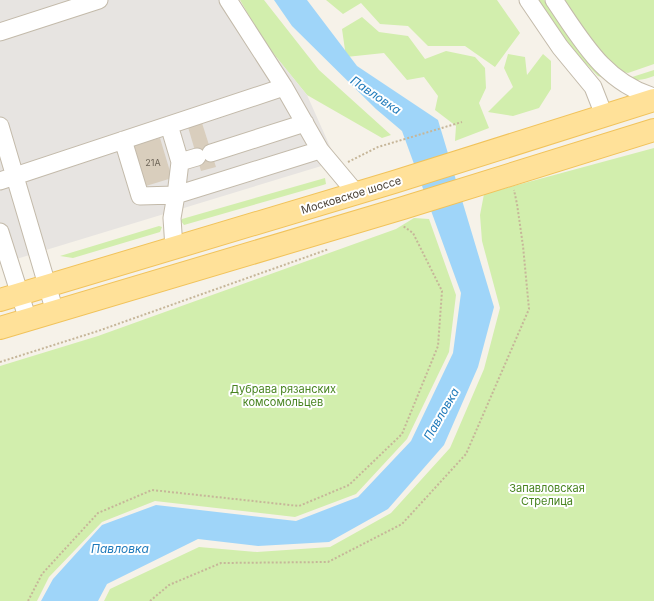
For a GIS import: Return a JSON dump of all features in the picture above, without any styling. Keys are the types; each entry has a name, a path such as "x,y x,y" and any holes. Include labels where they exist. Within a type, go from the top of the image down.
{"main road":[{"name":"Московское шоссе","path":"10,297 394,182 654,99"},
{"path":"0,328 401,216 508,183 654,130"}],"street":[{"path":"0,32 100,0"},
{"path":"228,0 284,87 320,150 356,193"},
{"path":"528,0 560,47 593,87 604,115"},
{"path":"554,0 596,60 617,79 638,92 654,99"},
{"path":"7,178 284,87"},
{"path":"180,162 305,123"},
{"path":"169,125 180,162 172,218 174,248"},
{"path":"0,126 7,178 47,286 55,312"},
{"path":"123,140 140,196 176,195 320,150"},
{"path":"0,232 10,297 28,320"}],"path":[{"path":"335,168 378,147 462,122"},
{"path":"150,601 170,585 221,562 328,562 402,524 466,454 529,309 517,204 508,183"},
{"path":"28,601 42,574 98,513 152,490 299,506 349,485 402,434 438,346 442,291 412,232 401,216"},
{"path":"0,362 98,331 331,248"}],"green space":[{"path":"240,0 264,0 319,70 391,135 382,138 307,95 264,42"},
{"path":"326,0 497,0 520,33 495,67 465,46 428,46 408,26 380,24 361,3 343,14"},
{"path":"536,0 544,0 566,31 604,78 598,76 563,41"},
{"path":"561,0 654,0 654,64 628,73 615,70"},
{"path":"362,17 379,32 408,36 425,59 446,51 475,57 485,68 486,88 479,103 489,128 455,141 456,126 435,110 438,96 424,77 407,80 384,53 346,57 342,29"},
{"path":"508,54 525,57 527,75 543,54 551,61 551,89 539,108 513,116 488,112 513,87 504,68"},
{"path":"654,70 654,76 648,78 638,80 629,78"},
{"name":"Запавловская Стрелица","path":"654,148 654,601 104,601 110,589 199,547 257,552 330,547 391,513 450,448 484,369 500,308 482,241 480,215 484,194"},
{"path":"325,178 326,184 323,185 184,225 181,221 182,219"},
{"name":"Дубрава рязанских комсомольцев","path":"414,218 429,219 456,295 449,352 407,439 356,494 295,517 155,501 102,522 49,577 37,601 0,601 0,366 98,336 396,229"},
{"path":"159,226 162,227 160,232 73,258 60,256"}],"shaded area":[{"path":"0,0 239,0 264,42 307,95 332,151 341,160 0,264"}],"water":[{"name":"Павловка","path":"274,0 307,0 357,66 438,120 494,307 478,367 444,445 388,509 329,542 258,546 198,539 107,584 98,601 41,601 53,579 102,525 156,505 296,521 358,497 411,441 453,353 461,293 402,131 376,109 292,26"}],"building":[{"path":"202,123 216,167 201,171 188,127"},
{"path":"160,138 172,178 146,186 134,145"}]}
